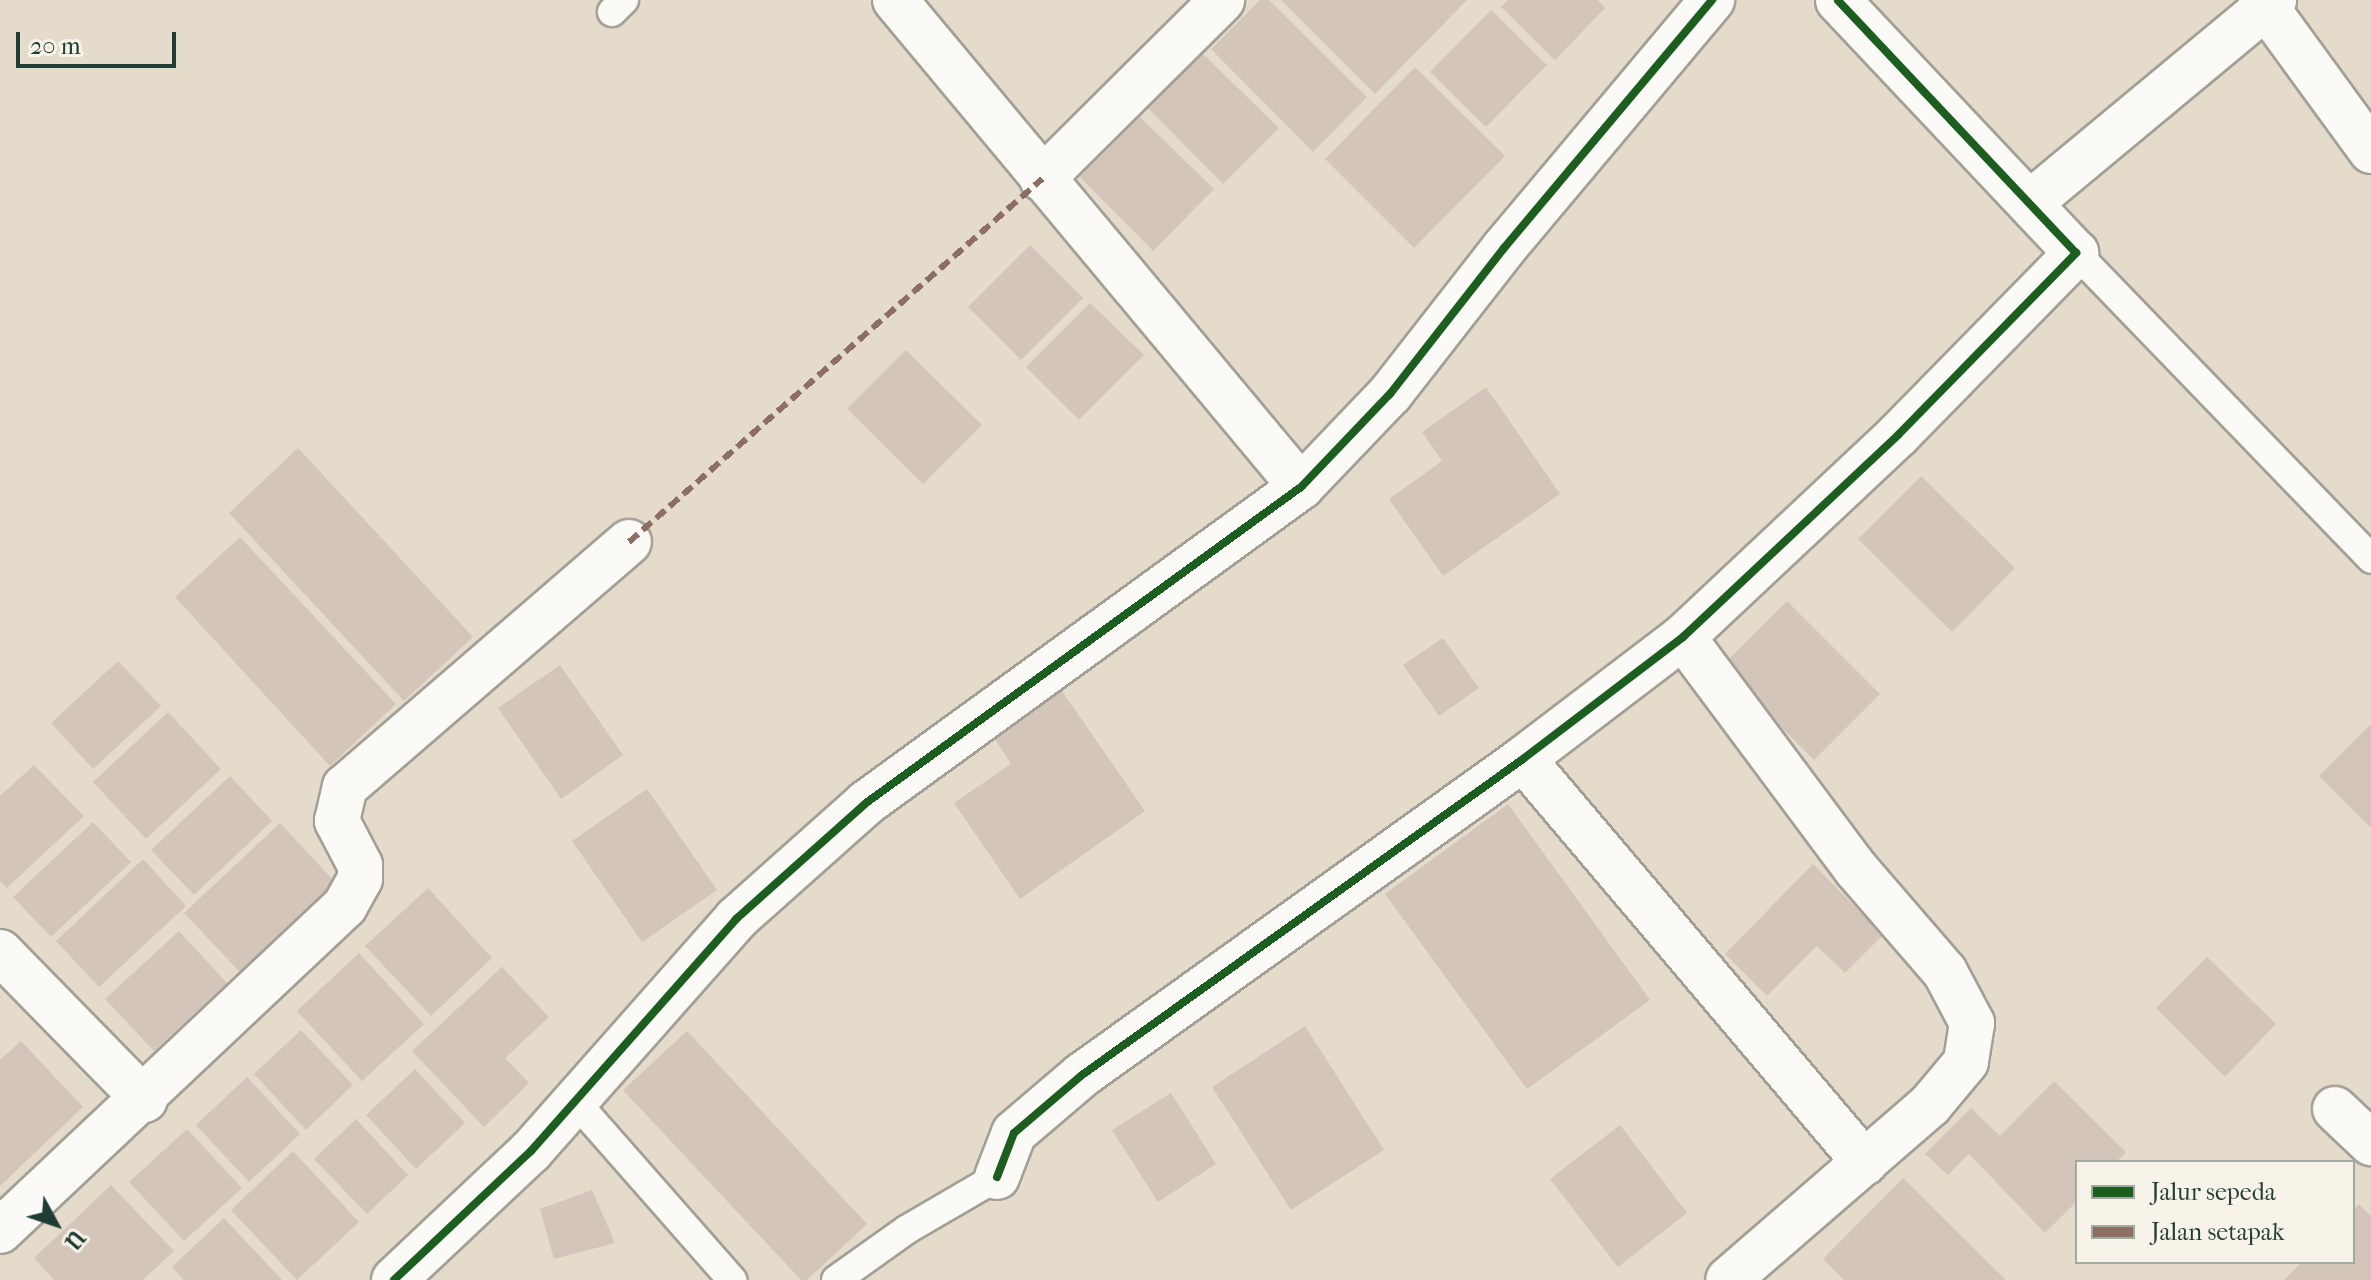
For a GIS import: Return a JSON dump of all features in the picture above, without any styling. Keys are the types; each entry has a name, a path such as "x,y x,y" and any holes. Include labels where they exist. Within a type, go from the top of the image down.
{"street":[{"path":"895,0 1301,487"},
{"path":"1042,179 1222,0"},
{"path":"394,1280 531,1151 736,919 866,803 1301,487 1390,394 1504,248 1712,0"},
{"path":"997,1177 1014,1133 1038,1110 1523,759 1683,637 1898,435 2076,253 1838,0"},
{"path":"2031,202 2267,2 2371,151"},
{"path":"0,1231 145,1100 354,894 360,865 337,821 345,787 629,542"},
{"path":"1683,637 1856,869 1945,972 1972,1023 1966,1062 1930,1105 1728,1280"},
{"path":"1523,759 1865,1163"},
{"path":"0,952 145,1100"},
{"path":"2335,1109 2371,1143"}],"lane":[{"path":"2076,253 2371,559"},
{"path":"574,1100 732,1280"},
{"path":"836,1280 906,1230 997,1177"}],"building":[{"path":"1260,0 1269,0 1367,97 1313,152 1211,49"},
{"path":"1281,0 1467,0 1375,94"},
{"path":"1508,0 1598,0 1605,8 1555,60 1501,7"},
{"path":"1491,10 1547,65 1486,127 1430,72"},
{"path":"1202,53 1279,128 1223,184 1148,108"},
{"path":"1415,67 1505,156 1414,248 1325,159"},
{"path":"1140,117 1214,189 1153,251 1080,177"},
{"path":"1030,245 1083,298 1021,360 968,307"},
{"path":"1090,303 1144,355 1079,420 1026,367"},
{"path":"906,350 982,425 923,484 847,409"},
{"path":"1486,387 1560,494 1443,576 1389,499 1442,461 1422,432"},
{"path":"298,448 473,637 404,701 229,513"},
{"path":"1921,476 2015,568 1952,632 1858,539"},
{"path":"240,537 396,704 330,766 175,597"},
{"path":"1787,601 1880,694 1814,760 1721,667"},
{"path":"1443,638 1479,688 1439,716 1403,665"},
{"path":"118,661 161,706 93,769 51,723"},
{"path":"560,665 623,755 561,799 498,708"},
{"path":"1062,691 1145,811 1020,899 954,803 1011,764 994,738"},
{"path":"168,712 221,769 146,839 93,782"},
{"path":"2371,724 2371,828 2319,776"},
{"path":"34,765 84,816 7,888 0,881 0,796"},
{"path":"230,776 272,821 194,895 151,850"},
{"path":"647,789 717,890 642,942 572,841"},
{"path":"1508,804 1650,1000 1527,1089 1385,894"},
{"path":"93,822 131,862 51,937 13,897"},
{"path":"280,823 335,882 240,972 184,913"},
{"path":"143,859 186,906 99,987 56,941"},
{"path":"1813,864 1883,935 1845,973 1817,946 1767,996 1725,954"},
{"path":"428,888 492,958 431,1016 365,946"},
{"path":"179,931 227,983 154,1051 105,999"},
{"path":"359,953 424,1024 362,1081 297,1011"},
{"path":"2207,957 2276,1024 2225,1077 2156,1008"},
{"path":"502,967 549,1017 505,1058 529,1083 484,1127 412,1051"},
{"path":"1305,1026 1384,1150 1291,1210 1212,1087"},
{"path":"301,1030 353,1085 306,1130 254,1074"},
{"path":"687,1031 867,1224 807,1280 801,1280 623,1090"},
{"path":"21,1041 83,1107 0,1186 0,1060"},
{"path":"415,1069 465,1123 416,1169 366,1115"},
{"path":"247,1077 300,1134 249,1182 196,1125"},
{"path":"2054,1081 2126,1152 2118,1160 2075,1160 2075,1203 2045,1233 1969,1154 1948,1175 1925,1154 1971,1108 2000,1136"},
{"path":"1171,1093 1216,1164 1158,1202 1112,1130"},
{"path":"356,1119 408,1175 367,1214 314,1159"},
{"path":"1620,1125 1687,1213 1618,1267 1550,1179"},
{"path":"187,1129 242,1188 184,1241 129,1182"},
{"path":"293,1151 359,1222 297,1280 231,1210"},
{"path":"1903,1178 2006,1280 1844,1280 1823,1259"},
{"path":"111,1185 174,1251 143,1280 54,1280 34,1258"},
{"path":"592,1190 615,1243 554,1259 540,1209"},
{"path":"2359,1204 2371,1216 2371,1280 2284,1280 2300,1264 2355,1264 2355,1208"},
{"path":"224,1218 282,1280 184,1280 172,1267"}],"marked path":[{"path":"629,542 1042,179"}],"cycle path":[{"path":"394,1280 531,1151 736,919 866,803 1301,487 1390,394 1504,248 1712,0"},
{"path":"997,1177 1014,1133 1082,1075 1523,759 1683,637 1898,435 2076,253 1838,0"}]}
